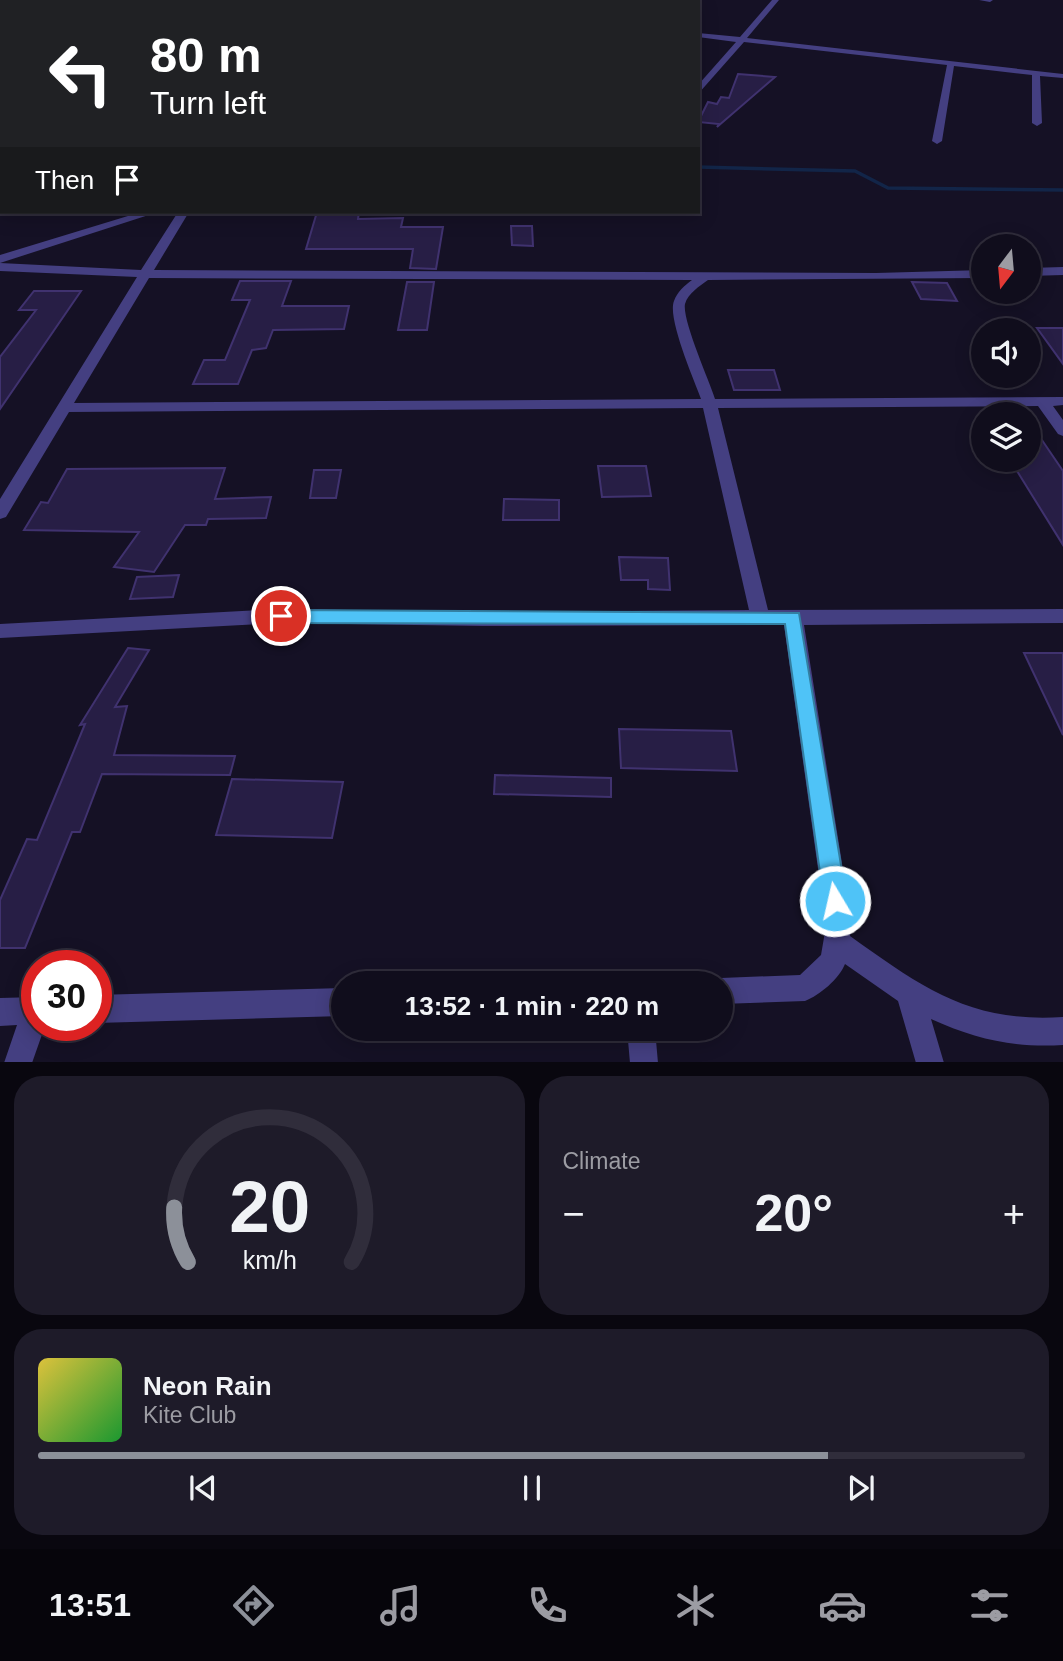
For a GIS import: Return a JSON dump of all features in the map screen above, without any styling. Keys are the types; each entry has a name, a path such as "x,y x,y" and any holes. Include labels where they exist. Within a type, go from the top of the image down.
{"street":[{"path":"700,89 776,0"},
{"path":"982,0 990,0"},
{"path":"700,35 1063,76"},
{"path":"937,141 951,63"},
{"path":"1036,73 1037,123"},
{"path":"0,259 146,214"},
{"path":"0,513 182,214"},
{"path":"0,267 143,274 971,274"},
{"path":"1041,272 1063,271"},
{"path":"648,276 672,296 709,402 760,618"},
{"path":"672,296 688,289 704,276"},
{"path":"1042,401 1063,431"},
{"path":"66,408 1063,401"},
{"path":"0,483 20,484"},
{"path":"0,631 281,616 1063,616"},
{"path":"733,991 805,988 833,962 839,926 793,618"},
{"path":"836,942 910,995 978,1027 1039,1034 1063,1031"},
{"path":"910,995 930,1062"},
{"path":"112,1009 331,1002"},
{"path":"0,1012 21,1011"},
{"path":"18,1062 26,1041"},
{"path":"642,1041 644,1062"}],"building":[{"path":"738,74 775,77 717,127 719,124 700,122 708,102 717,104 721,97 729,98"},
{"path":"316,214 359,214 358,219 403,218 401,227 443,227 436,269 410,268 413,249 306,249"},
{"path":"511,226 532,226 533,246 512,245"},
{"path":"240,281 291,281 282,306 349,306 344,329 273,330 266,348 252,350 238,384 193,384 204,360 225,360 250,300 232,300"},
{"path":"407,282 434,282 427,330 398,330"},
{"path":"912,282 947,283 957,301 921,299"},
{"path":"34,291 81,291 0,409 0,357 36,310 19,310"},
{"path":"1041,328 1063,328 1063,364 1041,334"},
{"path":"728,370 774,370 780,390 734,390"},
{"path":"1041,439 1063,471 1063,545 1018,472 1041,472"},
{"path":"598,466 646,466 651,496 602,497"},
{"path":"225,468 215,499 271,497 266,518 208,519 206,525 185,525 154,572 114,567 139,532 24,530 41,502 48,503 67,469"},
{"path":"314,470 341,470 336,498 310,498"},
{"path":"504,499 559,500 559,520 503,520"},
{"path":"619,557 668,558 670,590 648,589 648,580 621,580"},
{"path":"179,575 173,597 130,599 137,577"},
{"path":"128,648 149,650 115,707 127,706 114,755 235,756 230,775 102,774 80,832 72,832 25,948 0,948 0,900 27,839 37,840 85,724 80,725"},
{"path":"1024,653 1063,653 1063,735"},
{"path":"619,729 731,731 737,771 621,768"},
{"path":"495,775 611,778 611,797 494,794"},
{"path":"232,779 343,782 332,838 216,835"}],"waterway":[{"path":"700,167 855,171 888,188 1063,190"}],"route":[{"path":"281,616 482,619 793,618 835,901"}]}
